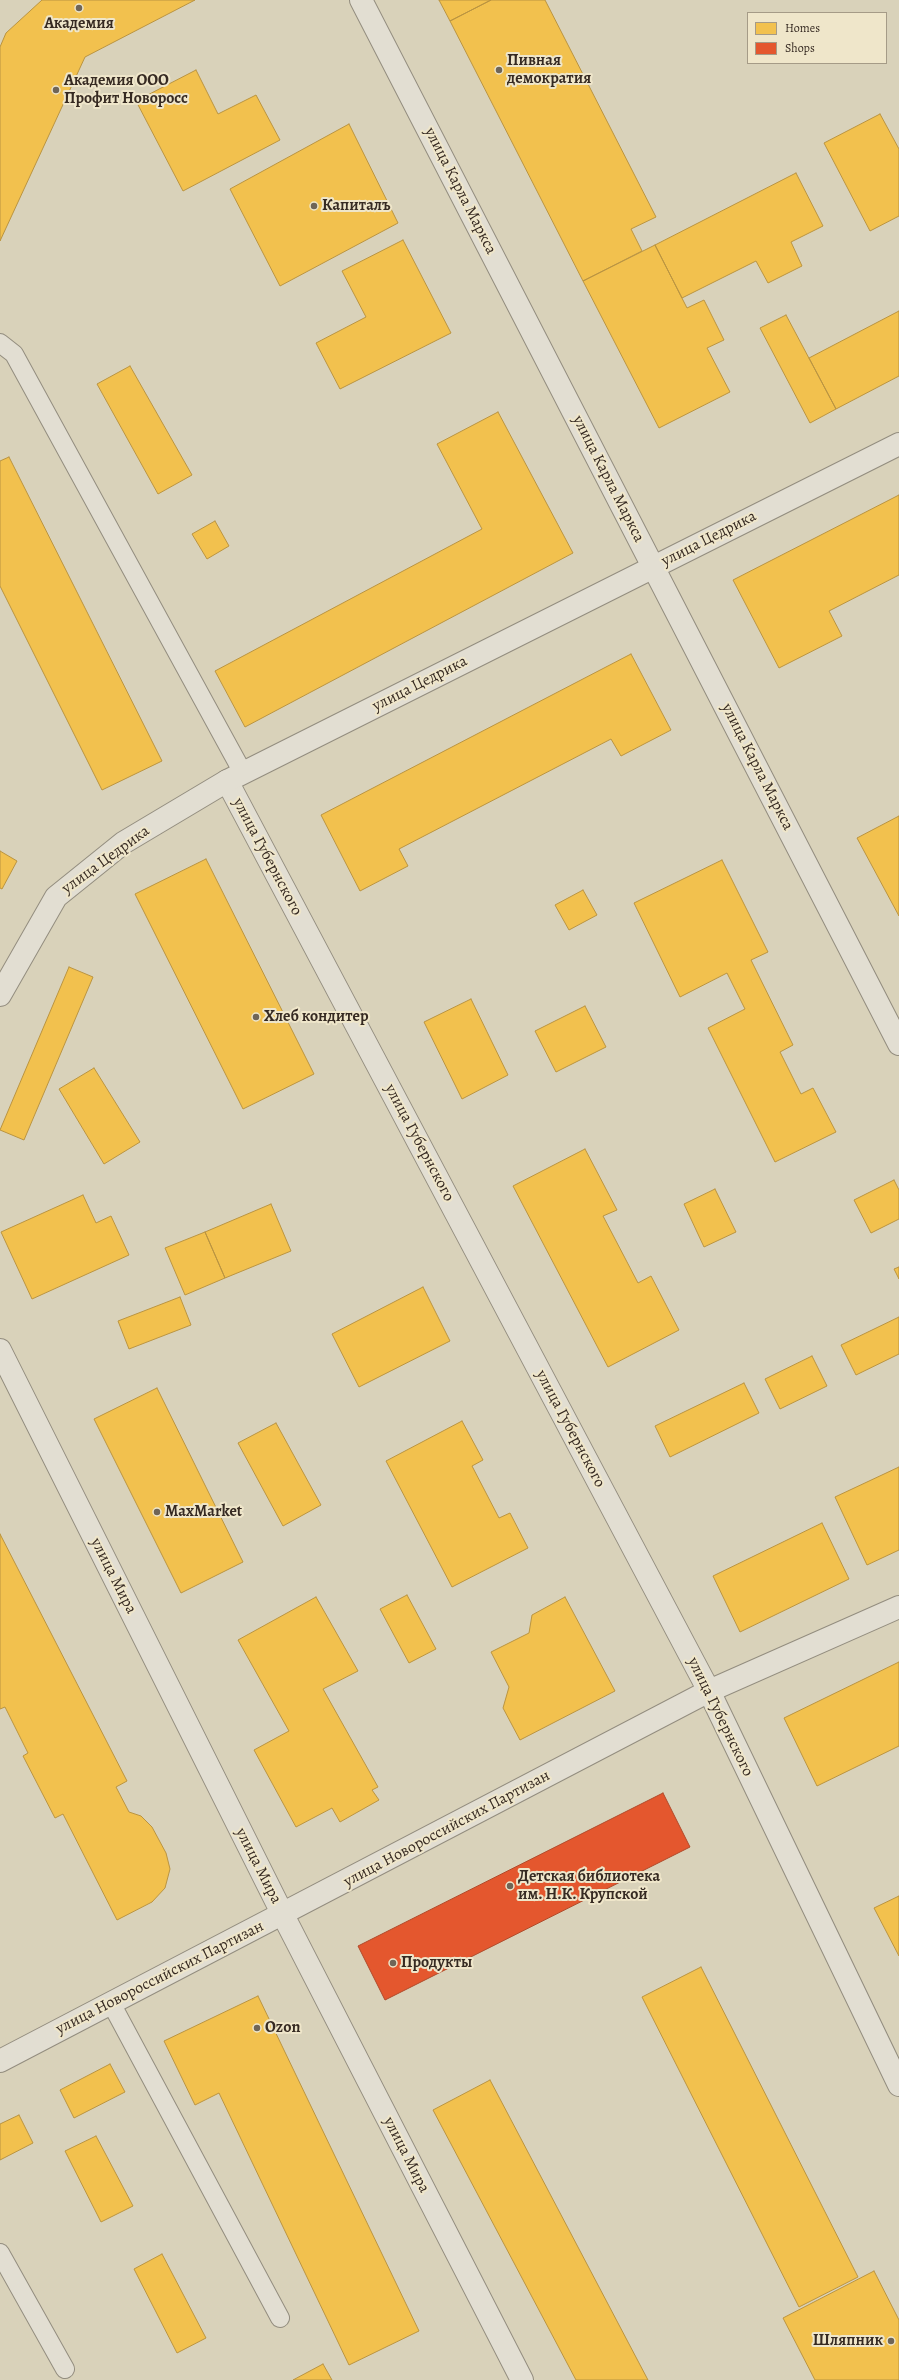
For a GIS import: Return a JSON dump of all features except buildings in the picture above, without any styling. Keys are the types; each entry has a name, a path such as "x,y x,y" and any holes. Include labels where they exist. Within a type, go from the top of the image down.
{"street":[{"name":"улица Карла Маркса","path":"361,0 899,1044"},
{"name":"улица Цедрика","path":"0,995 56,897 123,843 235,777 899,444"},
{"name":"улица Губернского","path":"235,777 709,1691 899,2085"},
{"name":"улица Мира","path":"0,1350 283,1915 522,2380"},
{"name":"улица Новороссийских Партизан","path":"0,2061 283,1915 709,1691 899,1607"}],"lane":[{"path":"0,343 14,354 235,777"},
{"path":"111,2003 280,2318"},
{"path":"0,2253 65,2369"}],"place":[{"name":"Академия","path":"79,8"},
{"name":"Пивная демократия","path":"499,70"},
{"name":"Академия ООО Профит Новоросс","path":"56,90"},
{"name":"Капиталъ","path":"314,206"},
{"name":"Хлеб кондитер","path":"256,1017"},
{"name":"MaxMarket","path":"157,1512"},
{"name":"Детская библиотека им. Н.К. Крупской","path":"510,1886"},
{"name":"Продукты","path":"393,1963"},
{"name":"Ozon","path":"257,2028"},
{"name":"Шляпник","path":"891,2341"}]}
